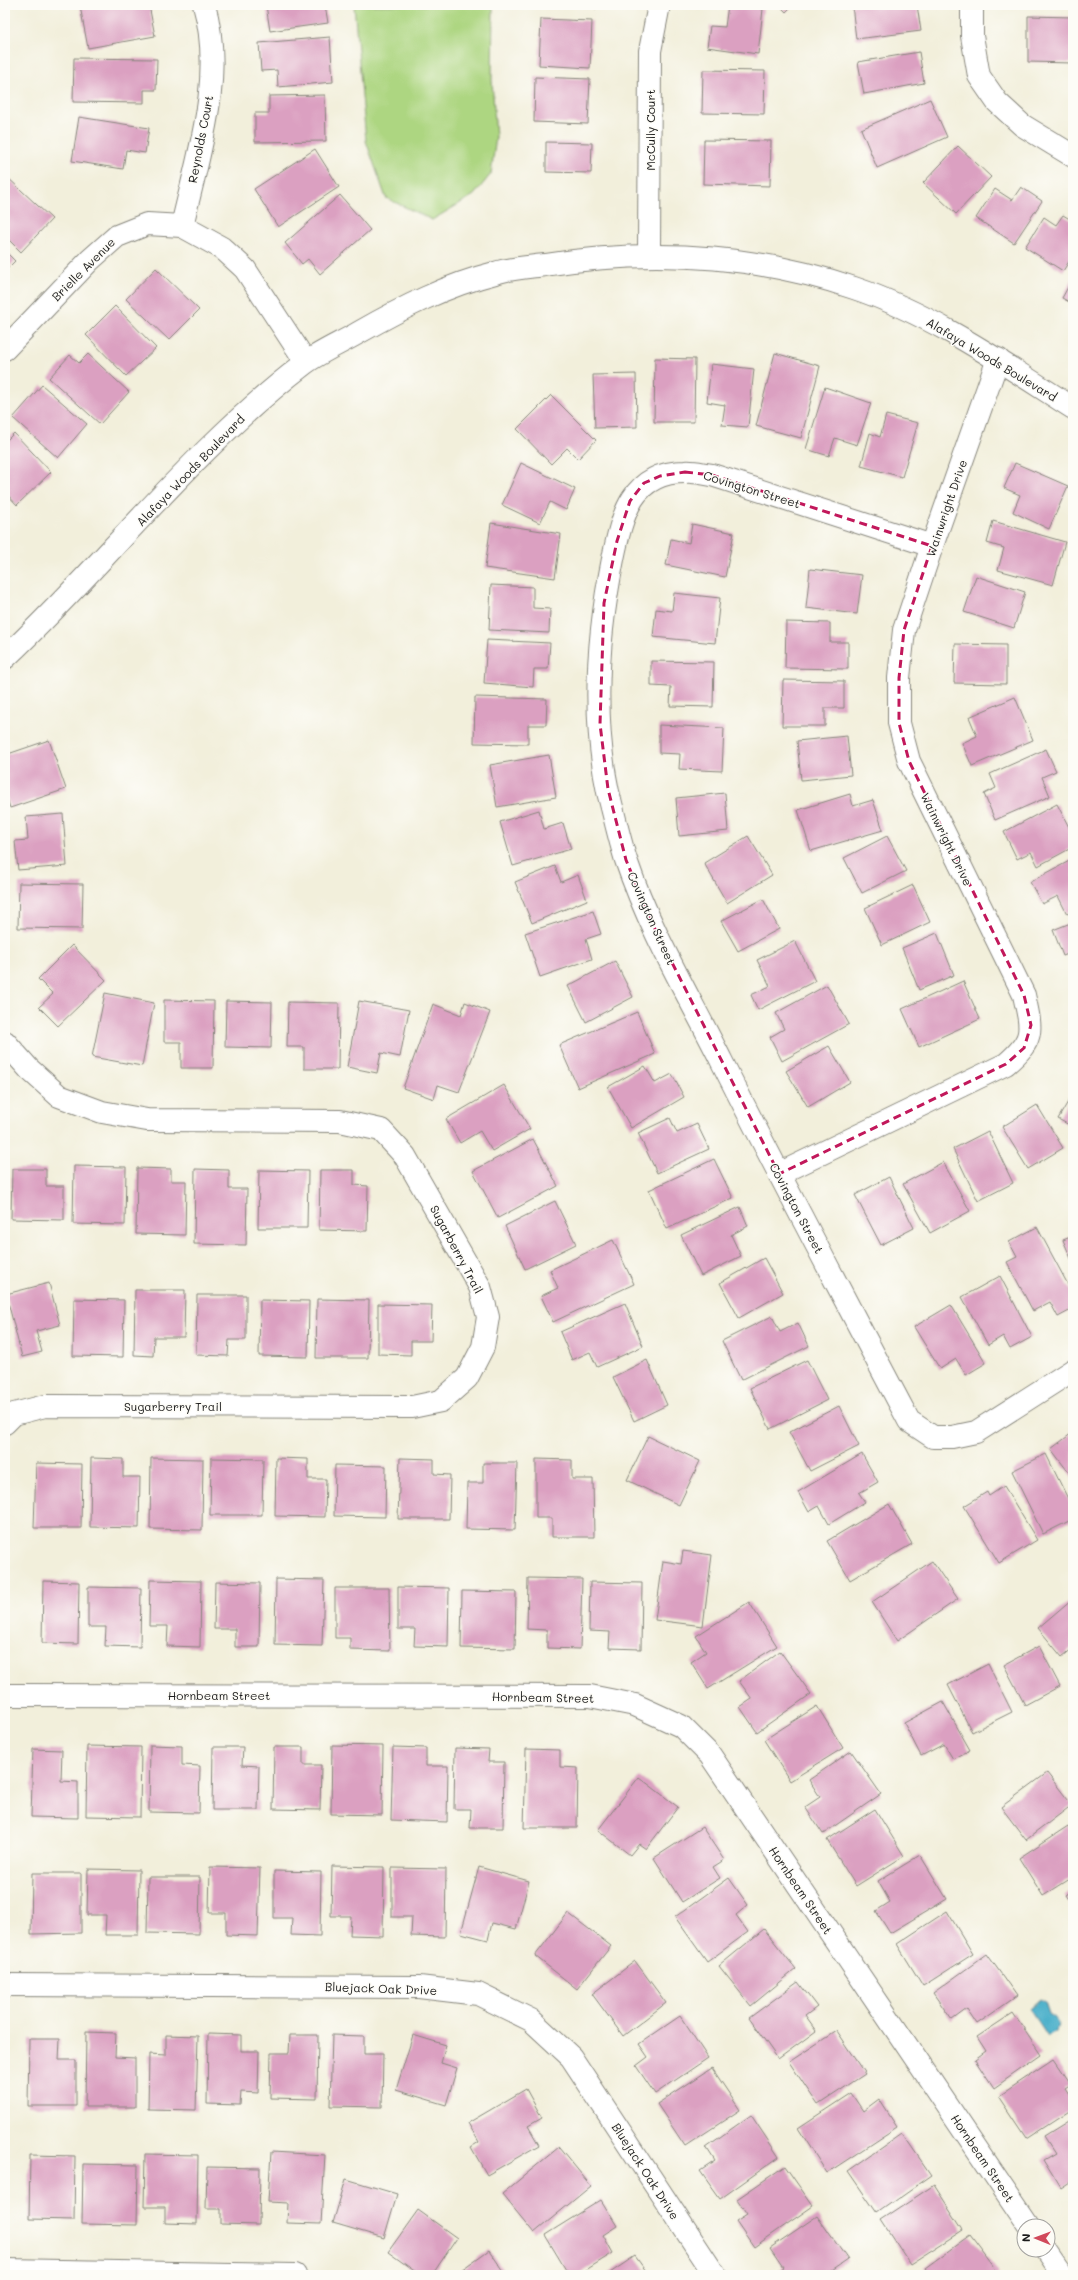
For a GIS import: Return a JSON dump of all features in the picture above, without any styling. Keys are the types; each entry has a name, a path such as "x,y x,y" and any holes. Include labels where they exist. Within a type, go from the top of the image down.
{"street":[{"name":"Reynolds Court","path":"182,226 206,119 212,72 211,28 204,5"},
{"name":"McCully Court","path":"649,255 650,51 659,5"},
{"path":"972,5 972,36 979,76 998,102 1022,125 1073,156"},
{"name":"Brielle Avenue","path":"5,349 90,260 117,236 147,224 182,226 222,248 245,269 306,362"},
{"name":"Alafaya Woods Boulevard","path":"5,658 53,612 226,429 306,362 428,296 496,272 568,261 649,255 725,259 786,269 855,288 925,318 998,360 1073,408"},
{"name":"Wainwright Drive","path":"779,1174 1006,1064 1024,1048 1031,1025 1024,995 909,761 899,723 899,678 904,630 998,360"},
{"name":"Covington Street","path":"932,546 712,475 684,472 660,476 644,483 630,501 617,541 604,603 600,660 600,724 610,796 626,860 653,925 779,1174 909,1421 933,1437 952,1437 976,1432 1073,1370"},
{"name":"Sugarberry Trail","path":"5,1042 29,1069 58,1096 102,1112 147,1120 340,1121 381,1130 405,1156 480,1287 488,1317 483,1347 467,1378 441,1401 412,1407 46,1406 14,1414 5,1423"},
{"name":"Hornbeam Street","path":"5,1695 590,1696 635,1705 681,1726 710,1755 1024,2218"},
{"name":"Bluejack Oak Drive","path":"5,1985 419,1987 478,1994 531,2020 571,2057 715,2275"},
{"path":"1050,2258 1062,2275"},
{"path":"5,2270 295,2275"}],"highlighted area":[{"path":"685,472 712,475 932,546 904,630 899,678 899,723 909,761 1024,995 1031,1025 1024,1048 1006,1064 779,1174 653,925 626,860 608,789 600,724 604,603 617,541 630,501 644,483 660,476"}],"green space":[{"path":"354,5 493,5 492,80 496,137 491,174 474,195 432,220 386,198 366,141"}],"water":[{"path":"1040,1999 1045,2002 1049,2014 1055,2018 1058,2025 1056,2031 1047,2036 1029,2009"}],"building":[{"path":"149,5 155,36 88,48 80,6"},
{"path":"266,5 325,5 328,23 270,31"},
{"path":"583,5 597,5 596,9"},
{"path":"728,5 763,9 758,54 707,47 710,26 725,27"},
{"path":"779,5 793,5 786,12"},
{"path":"852,5 917,5 921,31 856,39"},
{"path":"1028,16 1073,17 1073,63 1028,62"},
{"path":"541,19 592,21 590,68 539,65"},
{"path":"330,37 333,82 278,87 277,70 261,71 259,43"},
{"path":"919,52 924,83 864,94 858,62"},
{"path":"74,58 157,59 156,90 144,90 144,103 73,102"},
{"path":"703,70 765,71 764,114 702,113"},
{"path":"535,77 590,79 588,124 534,122"},
{"path":"325,95 326,141 255,142 255,113 269,113 269,96"},
{"path":"930,99 947,137 877,168 861,129"},
{"path":"79,117 149,128 145,153 126,150 123,169 72,161"},
{"path":"704,140 771,141 770,186 703,184"},
{"path":"546,142 592,143 591,173 546,172"},
{"path":"958,146 991,177 956,214 923,183"},
{"path":"315,149 339,187 278,227 254,189"},
{"path":"5,175 52,219 21,252 5,236"},
{"path":"1021,187 1042,201 1014,243 976,218 995,189 1012,200"},
{"path":"340,195 370,230 320,274 308,259 302,264 285,243"},
{"path":"1063,215 1073,221 1073,255 1063,271 1025,247 1044,217 1056,225"},
{"path":"5,251 15,261 5,271"},
{"path":"156,268 199,310 169,340 126,299"},
{"path":"1073,278 1073,304 1062,298"},
{"path":"115,306 156,348 126,376 86,335"},
{"path":"775,353 820,366 801,438 756,426"},
{"path":"88,354 129,392 100,424 49,378 70,355 79,363"},
{"path":"655,358 695,359 694,422 654,422"},
{"path":"711,364 754,369 748,427 722,425 725,405 707,402"},
{"path":"636,374 637,427 595,428 593,375"},
{"path":"42,385 87,424 58,458 13,418"},
{"path":"825,387 871,403 857,445 835,438 829,456 806,449"},
{"path":"551,395 596,440 578,459 567,448 551,464 517,429"},
{"path":"886,415 918,423 902,477 861,466 870,433 880,437"},
{"path":"14,433 51,472 17,505 5,492 5,442"},
{"path":"521,463 575,489 566,510 550,502 540,523 502,505"},
{"path":"1015,463 1068,486 1049,529 1013,512 1020,495 1004,488"},
{"path":"993,521 1065,542 1053,585 998,570 1004,548 987,543"},
{"path":"491,523 561,534 555,578 485,568"},
{"path":"692,524 734,533 725,577 666,565 671,539 689,543"},
{"path":"810,569 862,575 857,614 806,608"},
{"path":"976,576 1025,592 1014,628 964,612"},
{"path":"491,585 533,587 533,608 550,609 549,633 489,630"},
{"path":"674,593 720,598 715,643 653,637 656,609 672,611"},
{"path":"786,622 830,623 830,642 848,642 848,669 785,668"},
{"path":"487,640 550,643 548,669 534,669 533,687 484,683"},
{"path":"955,644 1006,645 1006,684 954,683"},
{"path":"651,661 714,662 713,707 670,706 671,687 651,686"},
{"path":"783,680 844,681 844,708 825,708 825,726 782,726"},
{"path":"475,697 547,699 546,725 528,725 528,744 474,743"},
{"path":"1015,697 1033,740 972,766 962,743 977,736 969,717"},
{"path":"659,725 724,728 722,771 679,769 680,754 659,753"},
{"path":"847,736 851,775 801,780 797,741"},
{"path":"49,740 66,789 10,808 5,792 5,755"},
{"path":"1046,749 1056,771 1042,777 1050,796 995,820 984,794 996,788 990,774"},
{"path":"549,755 556,797 497,807 490,765"},
{"path":"725,793 728,831 679,836 676,798"},
{"path":"850,794 853,806 873,800 883,830 811,851 798,810"},
{"path":"1057,804 1073,835 1073,847 1038,866 1031,852 1017,859 1004,832"},
{"path":"539,810 544,829 563,823 571,849 513,866 500,822"},
{"path":"63,814 67,866 18,870 15,841 28,840 26,817"},
{"path":"748,836 772,875 727,903 704,863"},
{"path":"887,836 906,871 862,893 844,858"},
{"path":"1073,859 1073,911 1067,914 1058,896 1042,904 1030,882"},
{"path":"555,866 561,882 578,875 587,900 532,923 515,882"},
{"path":"19,883 83,884 82,929 18,928"},
{"path":"913,885 930,922 882,945 865,908"},
{"path":"763,899 779,929 738,951 721,921"},
{"path":"593,911 601,934 586,939 592,959 540,977 525,933"},
{"path":"1073,922 1073,952 1063,956 1053,930"},
{"path":"937,933 954,975 919,990 902,948"},
{"path":"795,941 815,981 758,1010 751,995 770,986 757,960"},
{"path":"72,945 106,980 58,1026 39,1007 53,994 38,979"},
{"path":"615,961 633,997 586,1022 568,986"},
{"path":"963,981 980,1019 919,1047 902,1009"},
{"path":"827,985 849,1024 782,1061 770,1037 784,1029 776,1013"},
{"path":"105,993 154,1003 142,1066 92,1057"},
{"path":"164,1000 214,1001 213,1068 181,1068 181,1042 164,1042"},
{"path":"226,1001 272,1002 271,1048 225,1047"},
{"path":"359,1001 409,1010 400,1057 381,1053 377,1073 347,1067"},
{"path":"288,1002 339,1003 338,1069 304,1069 304,1047 287,1047"},
{"path":"465,1002 490,1012 459,1092 438,1085 434,1099 403,1088 433,1004 461,1015"},
{"path":"637,1012 655,1054 578,1088 559,1045"},
{"path":"829,1046 850,1082 808,1107 786,1071"},
{"path":"645,1066 655,1083 672,1074 684,1097 631,1128 608,1087"},
{"path":"504,1085 530,1129 492,1151 480,1131 460,1143 446,1119"},
{"path":"1072,1095 1073,1096 1073,1127 1058,1119"},
{"path":"1037,1105 1063,1148 1028,1169 1002,1127"},
{"path":"670,1118 677,1133 697,1124 709,1149 657,1173 638,1133"},
{"path":"988,1131 1013,1183 978,1201 953,1149"},
{"path":"533,1139 558,1186 498,1218 473,1171"},
{"path":"714,1159 733,1198 667,1229 649,1190"},
{"path":"943,1162 970,1211 930,1233 903,1184"},
{"path":"74,1166 126,1167 125,1225 73,1224"},
{"path":"137,1168 171,1169 171,1181 186,1181 185,1235 136,1234"},
{"path":"12,1169 46,1169 46,1186 64,1186 64,1220 11,1219"},
{"path":"195,1169 229,1170 229,1189 247,1189 246,1245 194,1244"},
{"path":"259,1170 308,1171 307,1228 258,1228"},
{"path":"320,1170 354,1170 354,1185 368,1186 367,1231 319,1230"},
{"path":"889,1177 914,1228 881,1245 855,1195"},
{"path":"555,1201 576,1244 525,1269 505,1226"},
{"path":"740,1207 748,1226 731,1235 741,1256 701,1276 681,1235"},
{"path":"1037,1227 1073,1294 1073,1309 1058,1317 1050,1302 1033,1311 1007,1262 1017,1257 1009,1242"},
{"path":"1073,1236 1073,1263 1063,1240"},
{"path":"613,1240 634,1284 553,1322 541,1296 558,1288 550,1270"},
{"path":"764,1258 783,1293 739,1318 720,1283"},
{"path":"1000,1276 1032,1337 1010,1349 1003,1336 988,1345 962,1297"},
{"path":"49,1283 60,1325 36,1331 42,1352 22,1357 6,1294"},
{"path":"135,1290 185,1290 184,1337 154,1337 153,1356 134,1355"},
{"path":"197,1295 246,1295 246,1340 229,1340 228,1356 196,1355"},
{"path":"74,1299 124,1300 123,1357 73,1356"},
{"path":"317,1299 369,1300 368,1358 316,1358"},
{"path":"260,1300 309,1301 308,1357 259,1356"},
{"path":"625,1303 643,1346 597,1367 590,1352 572,1360 560,1332"},
{"path":"378,1304 432,1305 431,1341 411,1341 411,1355 378,1354"},
{"path":"951,1305 986,1363 966,1375 956,1359 940,1369 914,1327"},
{"path":"772,1316 780,1332 798,1323 809,1346 741,1380 722,1341"},
{"path":"647,1360 667,1405 634,1421 613,1377"},
{"path":"807,1360 827,1400 770,1429 750,1388"},
{"path":"839,1406 859,1446 810,1471 789,1432"},
{"path":"1072,1433 1073,1434 1073,1478 1051,1449"},
{"path":"648,1436 700,1461 679,1505 627,1480"},
{"path":"862,1454 878,1482 859,1493 865,1502 829,1524 819,1506 809,1512 798,1492"},
{"path":"1046,1454 1073,1509 1073,1519 1043,1534 1012,1471"},
{"path":"91,1458 123,1459 123,1477 140,1477 139,1528 90,1527"},
{"path":"151,1458 203,1459 202,1530 150,1529"},
{"path":"211,1458 263,1459 262,1515 210,1515"},
{"path":"276,1458 308,1459 308,1479 326,1479 325,1517 275,1516"},
{"path":"400,1458 434,1459 434,1474 450,1475 449,1519 398,1519"},
{"path":"536,1459 572,1460 572,1479 593,1479 594,1537 552,1537 552,1518 536,1518"},
{"path":"36,1463 82,1464 81,1528 34,1528"},
{"path":"483,1463 517,1463 515,1530 466,1529 467,1483 483,1483"},
{"path":"335,1465 386,1466 385,1517 334,1516"},
{"path":"1004,1486 1037,1540 999,1563 964,1506 987,1492 989,1496"},
{"path":"889,1504 912,1544 850,1580 827,1541"},
{"path":"683,1551 712,1555 703,1626 655,1620 663,1561 681,1564"},
{"path":"932,1561 958,1599 897,1641 872,1602"},
{"path":"528,1578 582,1579 580,1649 547,1648 547,1630 527,1629"},
{"path":"276,1579 324,1580 322,1646 275,1645"},
{"path":"150,1580 201,1581 200,1647 167,1646 168,1626 149,1626"},
{"path":"43,1581 79,1582 78,1644 42,1643"},
{"path":"215,1582 260,1583 259,1647 235,1647 235,1629 214,1629"},
{"path":"590,1582 642,1583 641,1649 609,1648 610,1632 589,1631"},
{"path":"88,1587 141,1588 140,1647 105,1646 106,1627 88,1627"},
{"path":"398,1587 449,1588 448,1647 414,1646 415,1629 398,1629"},
{"path":"335,1588 389,1588 390,1651 350,1650 350,1638 335,1638"},
{"path":"462,1591 516,1592 515,1649 461,1648"},
{"path":"1072,1599 1073,1648 1062,1657 1038,1628"},
{"path":"749,1602 777,1646 708,1689 691,1662 706,1652 696,1636"},
{"path":"1039,1646 1060,1686 1025,1705 1004,1665"},
{"path":"780,1651 811,1694 757,1732 740,1707 752,1699 739,1681"},
{"path":"988,1664 1012,1712 972,1732 948,1685"},
{"path":"943,1702 970,1750 953,1759 944,1744 921,1756 904,1723"},
{"path":"817,1706 843,1748 790,1781 764,1740"},
{"path":"150,1745 182,1746 182,1765 200,1766 199,1813 149,1812"},
{"path":"332,1745 383,1746 382,1815 331,1814"},
{"path":"87,1746 141,1747 140,1817 86,1816"},
{"path":"213,1747 243,1747 242,1765 259,1766 258,1810 212,1810"},
{"path":"274,1747 303,1747 303,1765 321,1765 320,1810 273,1809"},
{"path":"393,1747 426,1748 426,1766 448,1766 447,1822 391,1820"},
{"path":"455,1748 489,1749 488,1762 504,1762 503,1828 470,1828 471,1809 454,1809"},
{"path":"33,1749 62,1750 61,1781 78,1782 78,1818 31,1817"},
{"path":"526,1749 560,1750 560,1767 578,1768 577,1828 524,1828"},
{"path":"851,1751 881,1794 823,1834 805,1807 820,1797 809,1780"},
{"path":"1047,1773 1072,1805 1026,1840 1001,1807"},
{"path":"639,1777 678,1807 646,1849 639,1844 630,1855 598,1830"},
{"path":"875,1809 904,1856 856,1886 827,1840"},
{"path":"1068,1826 1073,1835 1073,1877 1043,1896 1019,1858"},
{"path":"702,1827 724,1860 713,1867 720,1878 682,1902 654,1858"},
{"path":"920,1855 947,1899 890,1933 876,1911 890,1902 878,1881"},
{"path":"332,1866 384,1867 383,1936 350,1935 351,1916 331,1916"},
{"path":"210,1867 260,1868 258,1936 226,1935 226,1913 209,1913"},
{"path":"479,1867 529,1881 516,1929 492,1923 488,1940 461,1933"},
{"path":"392,1868 446,1869 445,1937 411,1936 412,1917 392,1917"},
{"path":"88,1869 139,1870 138,1935 105,1935 106,1915 87,1915"},
{"path":"274,1871 321,1872 320,1936 291,1935 292,1918 274,1918"},
{"path":"32,1873 81,1873 81,1933 31,1934"},
{"path":"148,1877 200,1877 199,1934 147,1933"},
{"path":"729,1878 748,1905 736,1915 748,1932 707,1962 675,1917"},
{"path":"1073,1890 1073,1908 1065,1896"},
{"path":"947,1911 973,1954 923,1986 897,1944"},
{"path":"568,1913 611,1946 577,1989 535,1956"},
{"path":"764,1929 796,1969 751,2006 719,1966"},
{"path":"987,1954 1017,1996 977,2024 967,2009 952,2020 933,1993"},
{"path":"635,1961 666,2003 623,2036 592,1994"},
{"path":"798,1982 817,2007 805,2016 816,2031 778,2059 749,2018"},
{"path":"1013,2013 1041,2055 994,2088 975,2059 986,2051 977,2037"},
{"path":"680,2016 708,2058 655,2094 636,2066 648,2057 639,2044"},
{"path":"836,2031 865,2074 818,2105 789,2062"},
{"path":"86,2032 116,2033 115,2057 135,2058 135,2107 85,2107"},
{"path":"208,2034 241,2035 241,2051 259,2051 258,2093 241,2092 240,2105 207,2104"},
{"path":"166,2035 198,2036 196,2110 148,2109 149,2054 166,2055"},
{"path":"290,2035 318,2035 317,2099 270,2098 271,2053 289,2053"},
{"path":"332,2035 364,2036 364,2054 383,2054 382,2107 330,2106"},
{"path":"413,2035 446,2045 441,2063 457,2068 446,2105 396,2090"},
{"path":"29,2039 60,2039 59,2060 76,2060 76,2106 28,2106"},
{"path":"1054,2059 1071,2084 1065,2088 1073,2100 1073,2108 1027,2138 999,2096"},
{"path":"712,2068 740,2110 685,2146 657,2104"},
{"path":"526,2089 542,2118 528,2126 539,2145 487,2175 471,2147 479,2142 468,2123"},
{"path":"851,2093 863,2111 879,2099 897,2127 827,2173 798,2128"},
{"path":"751,2115 779,2157 720,2199 700,2171 715,2161 706,2147"},
{"path":"1073,2118 1073,2181 1061,2189 1043,2160 1055,2153 1044,2136"},
{"path":"902,2133 931,2175 877,2213 848,2171"},
{"path":"559,2147 591,2186 534,2233 502,2194"},
{"path":"271,2152 325,2155 321,2224 287,2223 288,2203 268,2202"},
{"path":"145,2154 198,2155 197,2224 165,2223 165,2207 144,2207"},
{"path":"30,2155 75,2156 74,2220 29,2219"},
{"path":"83,2164 138,2165 137,2225 82,2224"},
{"path":"785,2166 813,2206 754,2247 736,2221 747,2214 737,2199"},
{"path":"207,2167 260,2168 259,2225 221,2224 221,2209 206,2209"},
{"path":"346,2179 397,2194 384,2238 333,2223"},
{"path":"934,2185 963,2230 910,2264 881,2220"},
{"path":"601,2200 617,2226 603,2235 613,2253 578,2275 569,2275 545,2235"},
{"path":"418,2210 457,2238 432,2275 420,2275 388,2252"},
{"path":"817,2216 848,2260 826,2275 772,2275 783,2267 770,2248"},
{"path":"970,2235 1000,2275 931,2275 925,2268"},
{"path":"489,2250 506,2275 454,2275"},
{"path":"635,2256 649,2275 607,2275"}]}
